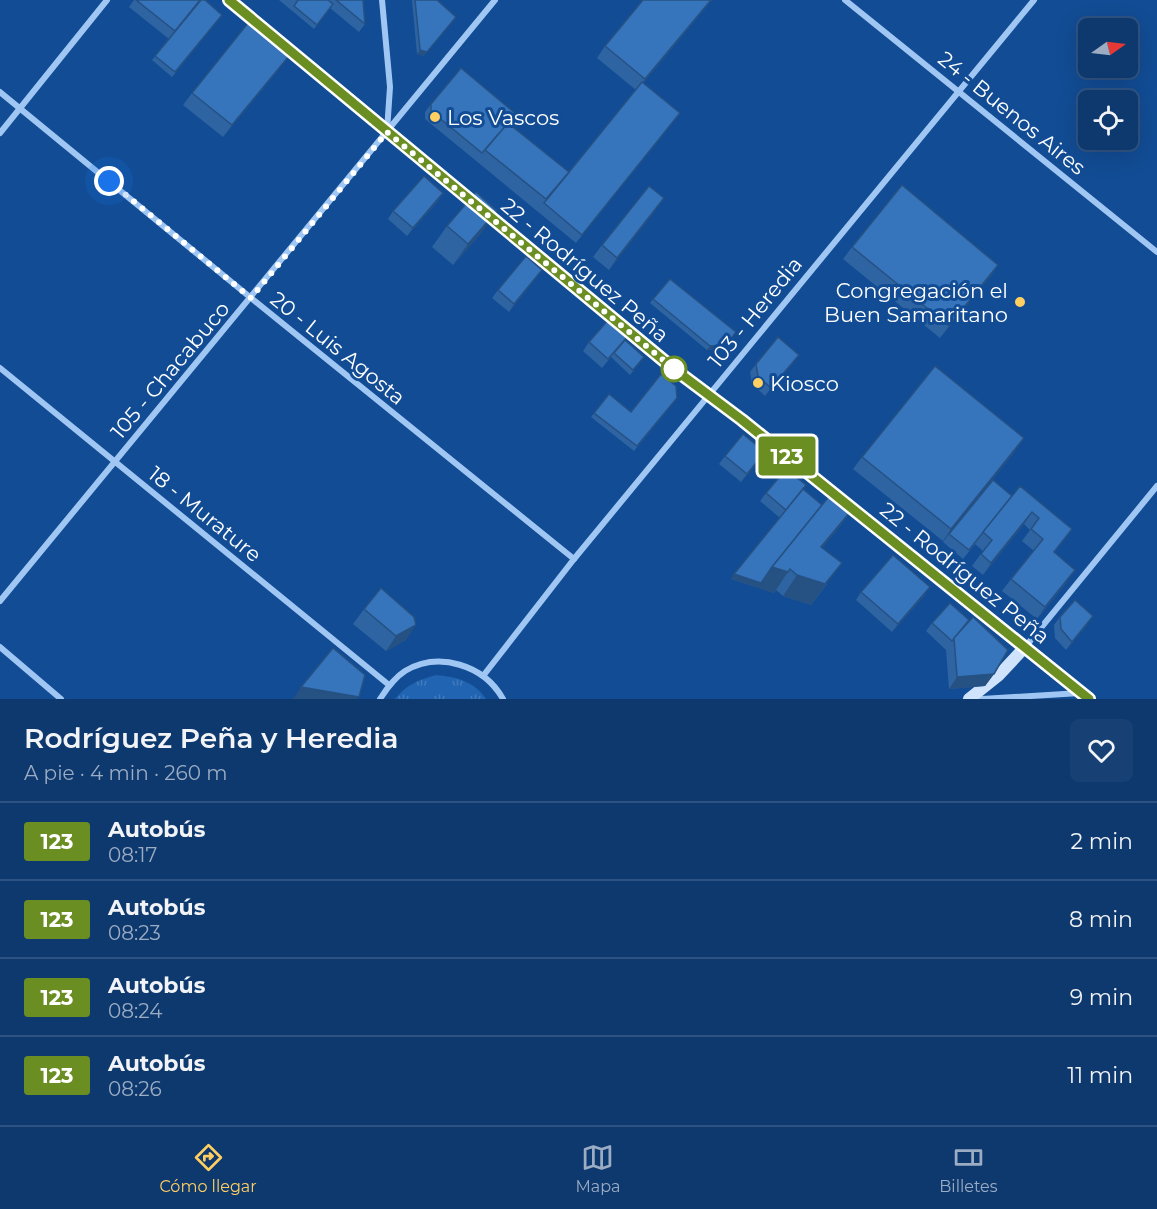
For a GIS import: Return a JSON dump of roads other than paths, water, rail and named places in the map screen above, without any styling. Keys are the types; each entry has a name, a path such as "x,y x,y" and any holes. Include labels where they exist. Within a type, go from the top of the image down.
{"street":[{"path":"0,133 106,0"},
{"name":"22 - Rodríguez Peña","path":"229,0 708,395 1026,646 1085,696"},
{"path":"382,0 390,87 387,132"},
{"name":"105 - Chacabuco","path":"0,601 495,0"},
{"name":"24 - Buenos Aires","path":"845,0 1157,252"},
{"name":"103 - Heredia","path":"483,676 574,559 1034,0"},
{"name":"20 - Luis Agosta","path":"0,92 574,559"},
{"name":"18 - Murature","path":"0,368 389,685"},
{"path":"969,699 999,675 1026,646 1157,486"},
{"path":"0,647 61,699"},
{"path":"380,699 389,685 405,672 424,663 445,661 465,666 483,676 503,699"},
{"path":"982,699 1085,696"}],"place":[{"name":"Los Vascos","path":"435,117"},
{"name":"Congregación el Buen Samaritano","path":"1020,302"},
{"name":"Kiosco","path":"758,383"}]}
